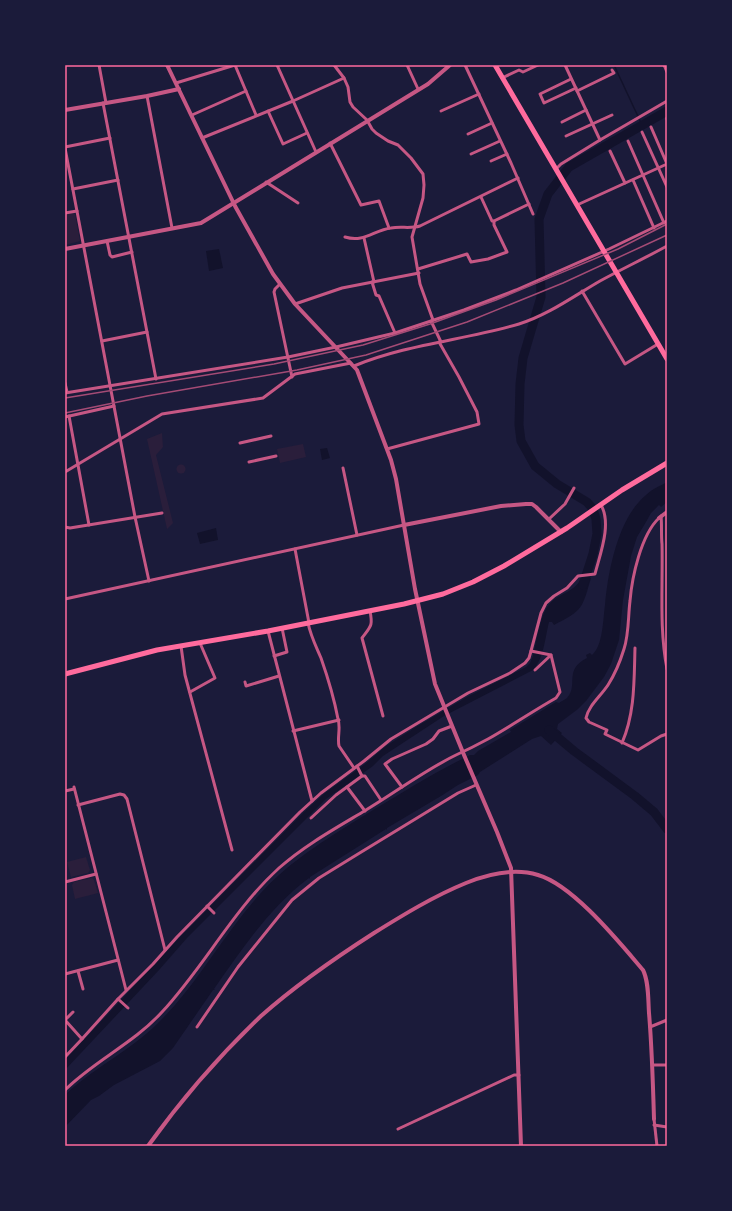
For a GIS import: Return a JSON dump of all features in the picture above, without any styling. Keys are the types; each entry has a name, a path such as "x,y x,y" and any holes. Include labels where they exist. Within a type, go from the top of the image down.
{"main road":[{"path":"495,65 667,359"},
{"path":"65,674 134,655 370,611 443,594 473,582 494,571 561,532 622,490 667,463"}],"street":[{"path":"99,65 110,138 156,379"},
{"path":"167,65 233,202 280,284 295,304 353,364 360,377 387,448 396,479 435,684 475,783 500,838 512,872 521,1146"},
{"path":"176,83 235,65 256,115"},
{"path":"277,65 316,152"},
{"path":"334,65 344,78 348,87 350,102 353,107 367,120 376,133 398,146 411,158 423,174 423,198 412,237 420,284 440,342 477,412 479,424 387,448"},
{"path":"407,65 418,90"},
{"path":"65,249 201,222 418,90 435,79 450,65"},
{"path":"465,65 518,178 533,214"},
{"path":"502,78 519,70 523,72 538,65"},
{"path":"565,65 600,140"},
{"path":"664,65 667,72"},
{"path":"571,79 540,94 544,102 614,73 612,70"},
{"path":"202,138 293,101 344,78"},
{"path":"65,110 179,89"},
{"path":"192,115 246,91"},
{"path":"441,111 479,94"},
{"path":"147,96 172,228"},
{"path":"556,169 561,164 600,140 667,101"},
{"path":"562,122 586,110"},
{"path":"268,111 283,144 307,133"},
{"path":"566,136 612,115"},
{"path":"468,134 492,123"},
{"path":"577,205 667,164 651,127"},
{"path":"642,132 667,187"},
{"path":"110,138 65,148 135,517 149,581"},
{"path":"471,154 500,141"},
{"path":"65,383 66,393 288,357 336,347 432,321 493,299 604,252 666,222 628,141"},
{"path":"330,143 361,205 379,201 389,228"},
{"path":"610,151 625,183"},
{"path":"491,161 507,154"},
{"path":"65,178 70,177"},
{"path":"345,236 351,238 364,238 379,230 389,228 415,228 518,178"},
{"path":"73,189 118,180"},
{"path":"633,180 654,228"},
{"path":"266,182 298,203"},
{"path":"295,304 342,288 419,271 467,254 471,262 488,259 506,252 494,225 494,221 492,221 481,197"},
{"path":"494,221 528,204"},
{"path":"65,213 77,210"},
{"path":"364,238 376,295 379,296 395,332"},
{"path":"107,241 110,255 112,257 132,252"},
{"path":"65,472 166,413 263,398 295,374 353,364 529,320 667,246"},
{"path":"280,284 274,288 274,292 292,377"},
{"path":"582,291 625,364 658,344"},
{"path":"102,341 147,332"},
{"path":"89,525 78,464 67,416 114,406"},
{"path":"240,443 271,436"},
{"path":"249,462 276,456"},
{"path":"343,468 357,535"},
{"path":"549,519 565,504 574,488"},
{"path":"65,599 357,535 501,506 532,504 561,532"},
{"path":"65,1056 176,937 312,801 383,745 444,707 520,667 529,658 541,613 546,603 554,596 568,588 578,576 594,574 605,535 604,511 599,506"},
{"path":"667,512 655,522 645,541 637,566 630,599 626,643 620,660 607,686 588,710 586,718 589,722 607,730 605,734 638,750 667,734"},
{"path":"65,527 70,528 162,513"},
{"path":"660,517 662,592 661,622 667,669"},
{"path":"295,549 311,636 325,671 339,720 339,746 362,775 365,776 381,800"},
{"path":"662,592 667,592"},
{"path":"370,611 372,626 362,638 383,716"},
{"path":"274,656 287,652 282,628"},
{"path":"268,631 312,801"},
{"path":"190,692 215,678 200,643"},
{"path":"180,646 185,674 232,850"},
{"path":"622,743 628,729 632,708 636,648"},
{"path":"531,651 551,655"},
{"path":"535,670 551,655"},
{"path":"65,1090 127,1043 161,1014 182,990 247,903 278,869 307,846 381,800 463,754 556,698 560,692 551,655"},
{"path":"245,682 246,686 279,676"},
{"path":"294,731 339,720"},
{"path":"402,788 385,764 392,759 426,744 439,732 452,726"},
{"path":"311,818 336,795 362,775"},
{"path":"197,1027 245,958 292,900 319,878 475,783"},
{"path":"347,787 365,811"},
{"path":"65,791 74,788 126,990"},
{"path":"78,805 120,794 124,795 127,799 165,950"},
{"path":"148,1146 204,1076 232,1046 261,1017 311,976 339,956 414,910 466,883 512,872 529,873 545,877 565,890 606,928 645,974 653,1065 654,1125 657,1146"},
{"path":"65,882 96,874"},
{"path":"207,906 214,913"},
{"path":"65,974 118,960"},
{"path":"78,971 83,989"},
{"path":"119,999 127,1007"},
{"path":"73,1012 65,1020 82,1038"},
{"path":"650,1027 667,1020"},
{"path":"653,1065 667,1065"},
{"path":"398,1129 514,1075 519,1075"},
{"path":"654,1125 667,1127"}],"shaded area":[{"path":"75,214 80,241 65,245 65,215"},
{"path":"219,249 223,268 209,271 206,251"},
{"path":"162,433 163,447 156,455 173,523 167,529 147,439"},
{"path":"303,444 306,457 280,463 277,449"},
{"path":"327,448 330,458 322,460 320,449"},
{"path":"181,464 186,469 181,474 176,469"},
{"path":"667,482 667,502 661,507 659,505 651,513 637,537 631,556 623,600 619,640 611,664 604,677 586,701 558,724 557,729 562,733 551,745 541,736 532,739 480,772 478,775 458,785 387,828 387,830 386,829 310,877 310,879 309,878 295,889 257,929 173,1048 160,1061 114,1085 91,1100 65,1127 65,1095 87,1076 136,1042 158,1023 185,993 246,910 271,882 285,870 313,848 373,810 421,781 470,755 474,755 478,751 511,732 510,730 556,702 559,703 567,698 572,688 575,667 587,658 586,655 590,653 592,655 596,651 602,632 606,591 612,561 616,546 628,517 636,505 646,495"},
{"path":"216,528 218,540 200,544 197,533"},
{"path":"581,578 591,578 583,603 576,612 564,620 554,625 552,622 549,622 540,660 533,670 444,716 383,756 373,766 326,799 187,938 65,1070 65,1060 179,938 304,812 325,793 365,764 386,746 416,727 467,697 526,667 530,663 533,656 545,610 556,598 575,587"},
{"path":"86,857 90,870 88,873 71,877 67,862"},
{"path":"92,878 98,893 75,899 72,885 74,882"}],"waterway":[{"path":"614,65 642,125"},
{"path":"583,585 593,554 597,534 596,519 593,509 587,502 557,484 535,466 521,441 519,425 520,384 523,358 541,297 539,219 548,194 569,167 667,111"},
{"path":"549,730 574,751 635,796 654,812 667,829"}],"railway":[{"path":"65,398 274,364 363,345 430,324 496,300 618,249 667,224"},
{"path":"65,413 147,396 297,370 366,355 467,322 563,283 667,235"}]}
